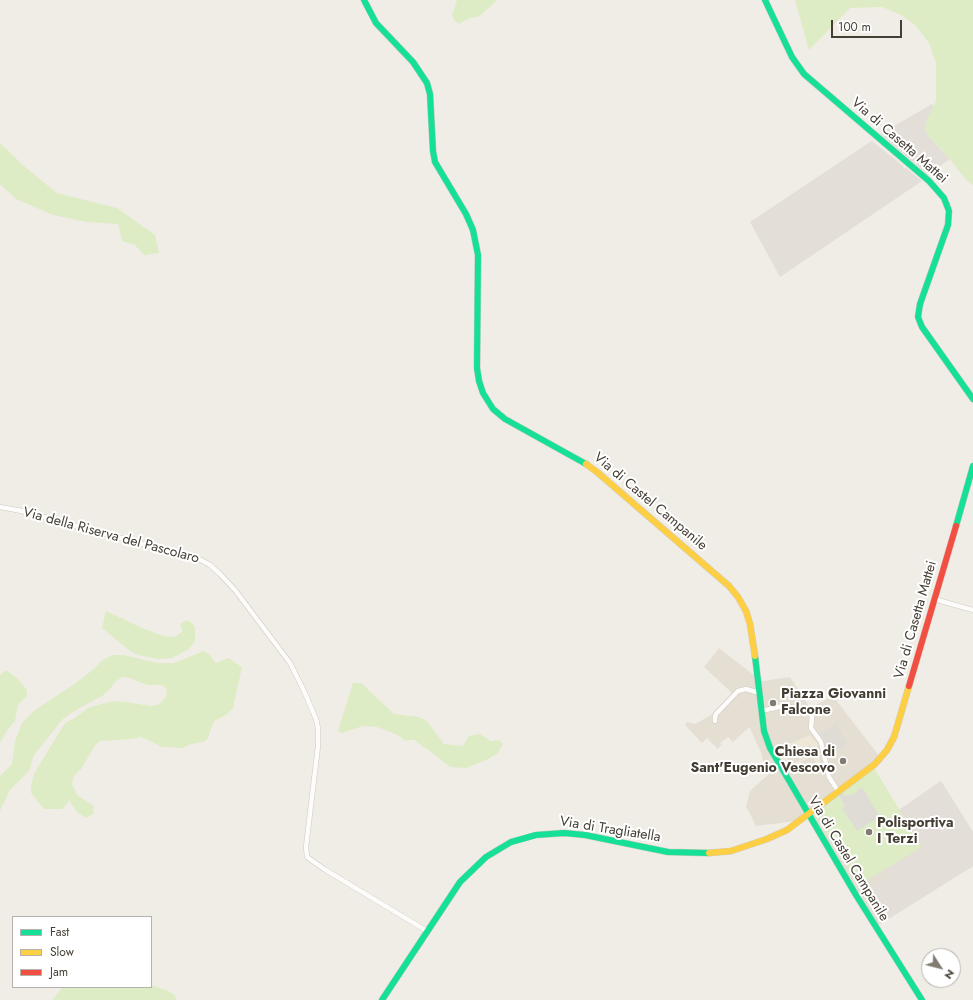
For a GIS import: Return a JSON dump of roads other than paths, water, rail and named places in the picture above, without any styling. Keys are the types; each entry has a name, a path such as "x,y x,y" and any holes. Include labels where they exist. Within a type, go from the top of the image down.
{"street":[{"name":"Via di Castel Campanile","path":"364,0 376,23 410,58 427,83 430,94 435,162 465,213 473,230 478,255 477,372 480,387 497,412 508,421 582,461 597,472 731,588 742,605 748,619 756,663 764,731 770,748 873,924 922,1000"},
{"name":"Via di Casetta Mattei","path":"765,0 792,57 804,74 929,181 944,198 948,210 948,225 920,304 918,319 921,326 973,399"},
{"name":"Via di Casetta Mattei","path":"808,815 875,764 883,756 891,743 973,466"},
{"name":"Via della Riserva del Pascolaro","path":"0,507 29,513 202,560 218,571 235,590 290,663 316,719 318,728 318,746 306,847 307,857 427,931"},
{"path":"934,599 973,610"},
{"path":"715,721 716,714 738,691 746,689 760,693"},
{"path":"761,710 783,706 809,711 812,716 811,728 821,742 829,777 838,791"},
{"name":"Via di Tragliatella","path":"382,1000 452,894 471,870 494,851 511,842 547,833 569,833 668,852 697,854 715,853 737,849 771,838 787,830 808,815"}],"place":[{"name":"Piazza Giovanni Falcone","path":"773,703"},
{"name":"Chiesa di Sant'Eugenio Vescovo","path":"843,761"},
{"name":"Polisportiva I Terzi","path":"869,832"}]}
